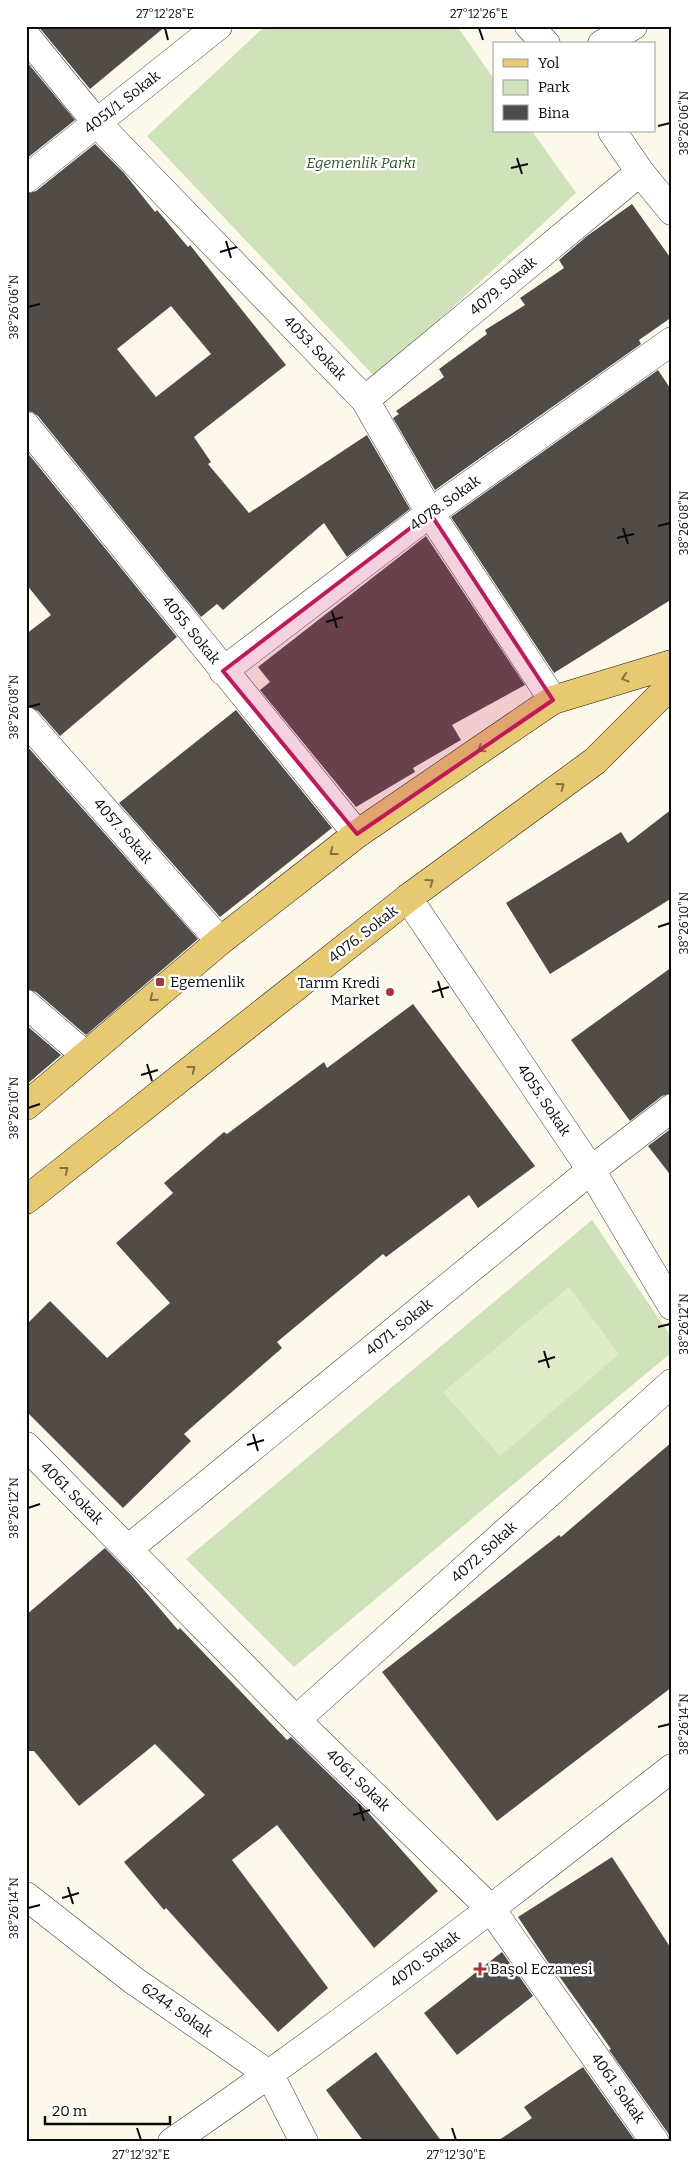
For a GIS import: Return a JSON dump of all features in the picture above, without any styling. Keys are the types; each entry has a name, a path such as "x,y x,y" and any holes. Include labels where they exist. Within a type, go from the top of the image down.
{"main road":[{"path":"26,1106 220,941 357,834 553,700 672,664"},
{"name":"4076. Sokak","path":"26,1200 408,898 595,761 672,684"}],"street":[{"name":"4051/1. Sokak","path":"26,179 218,26"},
{"path":"529,26 544,42"},
{"path":"605,42 633,26"},
{"name":"4053. Sokak","path":"26,36 96,122 365,400 430,513 553,700"},
{"path":"613,132 640,172 672,211"},
{"name":"4079. Sokak","path":"365,400 640,172"},
{"name":"4078. Sokak","path":"223,671 430,513 672,341"},
{"name":"4055. Sokak","path":"26,426 357,834"},
{"name":"4057. Sokak","path":"26,721 220,941"},
{"name":"4055. Sokak","path":"408,898 591,1170 672,1306"},
{"path":"26,1004 85,1055"},
{"name":"4071. Sokak","path":"128,1549 591,1170 672,1108"},
{"name":"4072. Sokak","path":"296,1720 672,1383"},
{"name":"4061. Sokak","path":"26,1446 296,1720 491,1909 656,2142"},
{"name":"4070. Sokak","path":"172,2142 270,2075 491,1909 672,1768"},
{"name":"6244. Sokak","path":"26,1896 133,1980 270,2075 304,2142"}],"highlighted area":[{"path":"430,513 553,700 357,834 223,671"}],"green space":[{"name":"Egemenlik Parkı","path":"265,26 457,26 493,78 493,132 533,132 576,193 376,378 147,136"},
{"path":"592,1220 672,1338 672,1352 294,1667 186,1559"},
{"path":"569,1287 619,1354 500,1456 443,1392"}],"building":[{"path":"38,26 166,26 90,89"},
{"path":"26,61 75,120 26,159"},
{"path":"95,144 124,173 155,212 157,210 188,247 190,245 286,365 194,437 211,462 208,464 249,513 367,435 410,509 347,557 324,523 223,610 217,604 201,617 38,416 26,411 26,194 36,191","holes":["171,306 211,354 156,397 117,349"]},
{"path":"632,204 672,260 672,317 639,340 641,344 435,490 393,418 399,414 396,411 444,377 439,369 487,334 485,330 525,305 520,298 564,268 559,260 587,236"},
{"path":"658,370 672,391 672,599 554,673 451,517"},
{"path":"26,451 177,637 60,736 38,711 26,706 26,634 51,615 26,584"},
{"path":"426,536 525,685 452,725 461,740 413,768 415,772 356,807 260,690 270,682 258,667"},
{"path":"236,710 332,828 220,917 119,803"},
{"path":"26,745 198,939 86,1035 36,992 26,989"},
{"path":"672,809 672,898 550,974 506,903 621,832 628,843"},
{"path":"672,967 672,1093 662,1096 630,1121 571,1040"},
{"path":"413,1004 535,1166 478,1208 469,1195 386,1257 383,1254 277,1342 282,1348 184,1434 191,1441 123,1508 26,1411 26,1325 50,1301 107,1358 170,1303 116,1243 173,1193 164,1183 224,1132 227,1134 324,1062 327,1068"},
{"path":"26,1025 61,1055 26,1085"},
{"path":"672,1128 672,1177 648,1146"},
{"path":"672,1442 672,1687 497,1821 382,1672 559,1535 561,1537"},
{"path":"105,1548 132,1576 178,1630 180,1628 287,1740 291,1737 366,1810 438,1891 374,1948 277,1825 232,1860 328,1988 278,2032 166,1908 164,1910 124,1862 205,1795 155,1744 79,1806 34,1751 26,1751 26,1615"},
{"path":"612,1857 672,1950 672,2142 668,2133 609,2050 611,2049 558,1977 518,1917"},
{"path":"502,1952 533,1996 457,2055 424,2013"},
{"path":"376,2052 442,2142 364,2142 326,2090"},
{"path":"583,2067 636,2142 496,2142 532,2118 524,2107"}],"place":[{"name":"Egemenlik","path":"160,982"},
{"name":"Tarım Kredi Market","path":"390,992"},
{"name":"Başol Eczanesi","path":"480,1969"}]}
